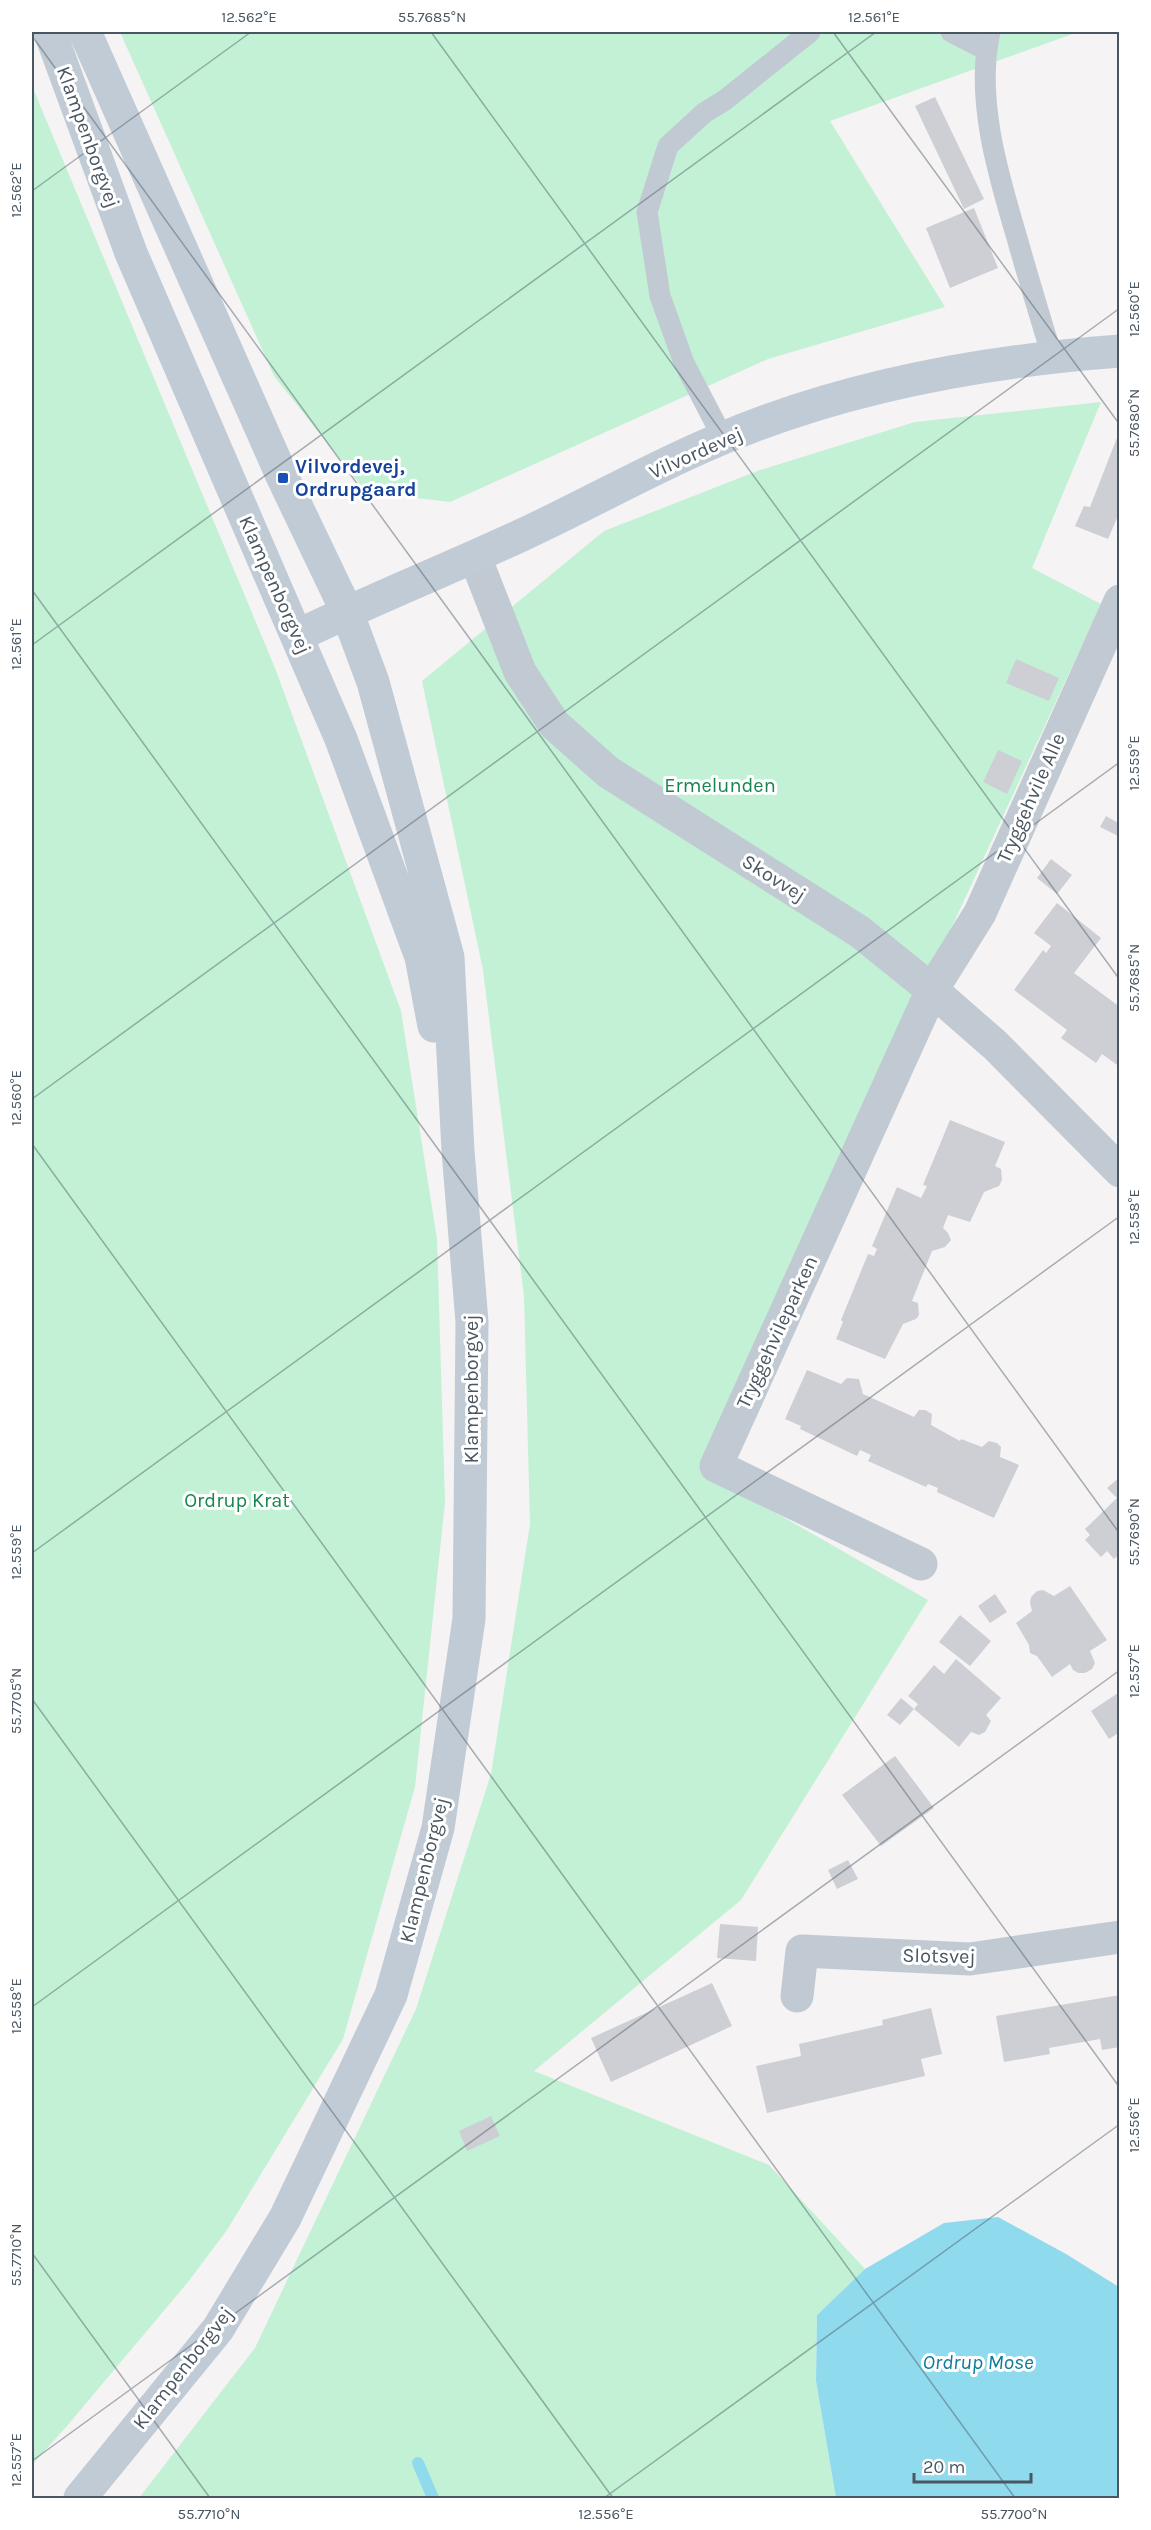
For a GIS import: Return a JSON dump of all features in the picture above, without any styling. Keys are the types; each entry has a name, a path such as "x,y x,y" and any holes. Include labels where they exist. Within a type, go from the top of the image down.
{"street":[{"name":"Klampenborgvej","path":"50,32 130,254 341,739 421,957 458,1151"},
{"name":"Klampenborgvej","path":"80,2499 218,2330 285,2218 391,1995 438,1828 469,1619 472,1322 458,1151 448,957 373,682 347,612 278,467 85,32"},
{"name":"Vilvordevej","path":"297,636 474,557 723,438 834,399 940,373 1052,356 1119,351"},
{"name":"Skovvej","path":"474,557 520,672 554,724 608,772 860,932 995,1045 1119,1171"},
{"name":"Tryggehvile Alle","path":"932,990 980,913 1119,601"},
{"name":"Tryggehvileparken","path":"921,1564 716,1466 932,990"},
{"name":"Slotsvej","path":"797,1996 802,1951 970,1959 1119,1937"}],"lane":[{"path":"723,438 684,363 660,296 647,212 668,146 704,113 725,100 810,32"},
{"path":"951,32 988,41 988,123 998,174 1052,356"}],"green space":[{"path":"120,32 1078,32 830,121 945,307 768,359 450,502 366,492 274,376"},
{"name":"Ordrup Krat","path":"32,86 275,668 401,1011 437,1239 445,1502 415,1787 343,2039 227,2230 188,2282 32,2465"},
{"name":"Ermelunden","path":"1101,402 1032,568 1101,604 701,1470 928,1600 741,1900 534,2071 769,2165 865,2269 817,2315 816,2381 836,2498 139,2498 255,2348 416,2009 491,1774 530,1524 524,1296 483,970 422,681 604,531 760,470 915,422"}],"water":[{"name":"Ordrup Mose","path":"998,2217 1066,2254 1119,2287 1119,2498 836,2498 816,2381 817,2315 865,2269 944,2223"}],"building":[{"path":"935,97 984,199 964,209 915,106"},
{"path":"974,208 998,268 950,288 926,228"},
{"path":"1120,430 1120,511 1108,539 1075,526 1084,506 1090,507"},
{"path":"1016,659 1059,678 1049,701 1006,683"},
{"path":"998,750 1022,761 1007,794 983,782"},
{"path":"1106,816 1120,824 1120,837 1100,827"},
{"path":"1051,859 1072,875 1057,894 1037,878"},
{"path":"1057,903 1101,938 1074,973 1120,1007 1120,1067 1102,1054 1096,1063 1061,1038 1067,1030 1014,990 1043,950 1046,953 1051,946 1034,933"},
{"path":"950,1120 1005,1142 995,1166 1001,1169 1002,1180 999,1186 984,1192 970,1222 948,1215 943,1228 951,1240 945,1247 932,1251 912,1301 918,1303 919,1315 916,1319 903,1324 885,1359 836,1339 843,1322 841,1320 868,1254 874,1256 877,1249 872,1246 897,1187 921,1198 927,1186 923,1185"},
{"path":"807,1370 841,1384 847,1378 859,1379 863,1394 914,1417 919,1410 925,1410 932,1414 931,1425 960,1441 961,1439 982,1447 989,1441 997,1443 1001,1447 1000,1457 1019,1465 994,1518 937,1492 938,1488 928,1484 926,1487 868,1461 871,1455 860,1450 857,1456 800,1429 801,1426 785,1419"},
{"path":"1120,1477 1120,1554 1114,1559 1107,1551 1101,1557 1085,1540 1090,1535 1085,1529 1117,1498 1107,1488"},
{"path":"1070,1586 1107,1640 1090,1651 1095,1663 1092,1669 1085,1673 1078,1673 1070,1664 1052,1677 1037,1656 1030,1653 1029,1645 1016,1623 1032,1611 1031,1597 1037,1591 1043,1590 1054,1596"},
{"path":"995,1594 1007,1612 990,1623 978,1606"},
{"path":"960,1615 991,1641 970,1666 939,1642"},
{"path":"956,1659 1001,1698 986,1715 991,1721 985,1732 979,1735 971,1732 959,1747 914,1709 918,1704 908,1696 934,1665 944,1674"},
{"path":"1118,1693 1120,1732 1109,1739 1091,1711"},
{"path":"901,1698 914,1709 900,1725 887,1715"},
{"path":"895,1756 934,1808 881,1846 842,1795"},
{"path":"848,1860 858,1879 837,1889 828,1870"},
{"path":"720,1924 758,1927 756,1961 717,1958"},
{"path":"712,1983 732,2026 611,2082 591,2038"},
{"path":"1120,1995 1120,2047 1102,2050 1100,2039 1049,2048 1050,2054 1004,2062 996,2016"},
{"path":"931,2008 942,2054 921,2059 925,2076 767,2113 756,2066 801,2056 799,2044 883,2025 882,2020"},
{"path":"491,2116 500,2136 467,2151 459,2131"}],"waterway":[{"path":"418,2463 433,2498"}],"place":[{"name":"Vilvordevej, Ordrupgaard","path":"283,478"}]}
